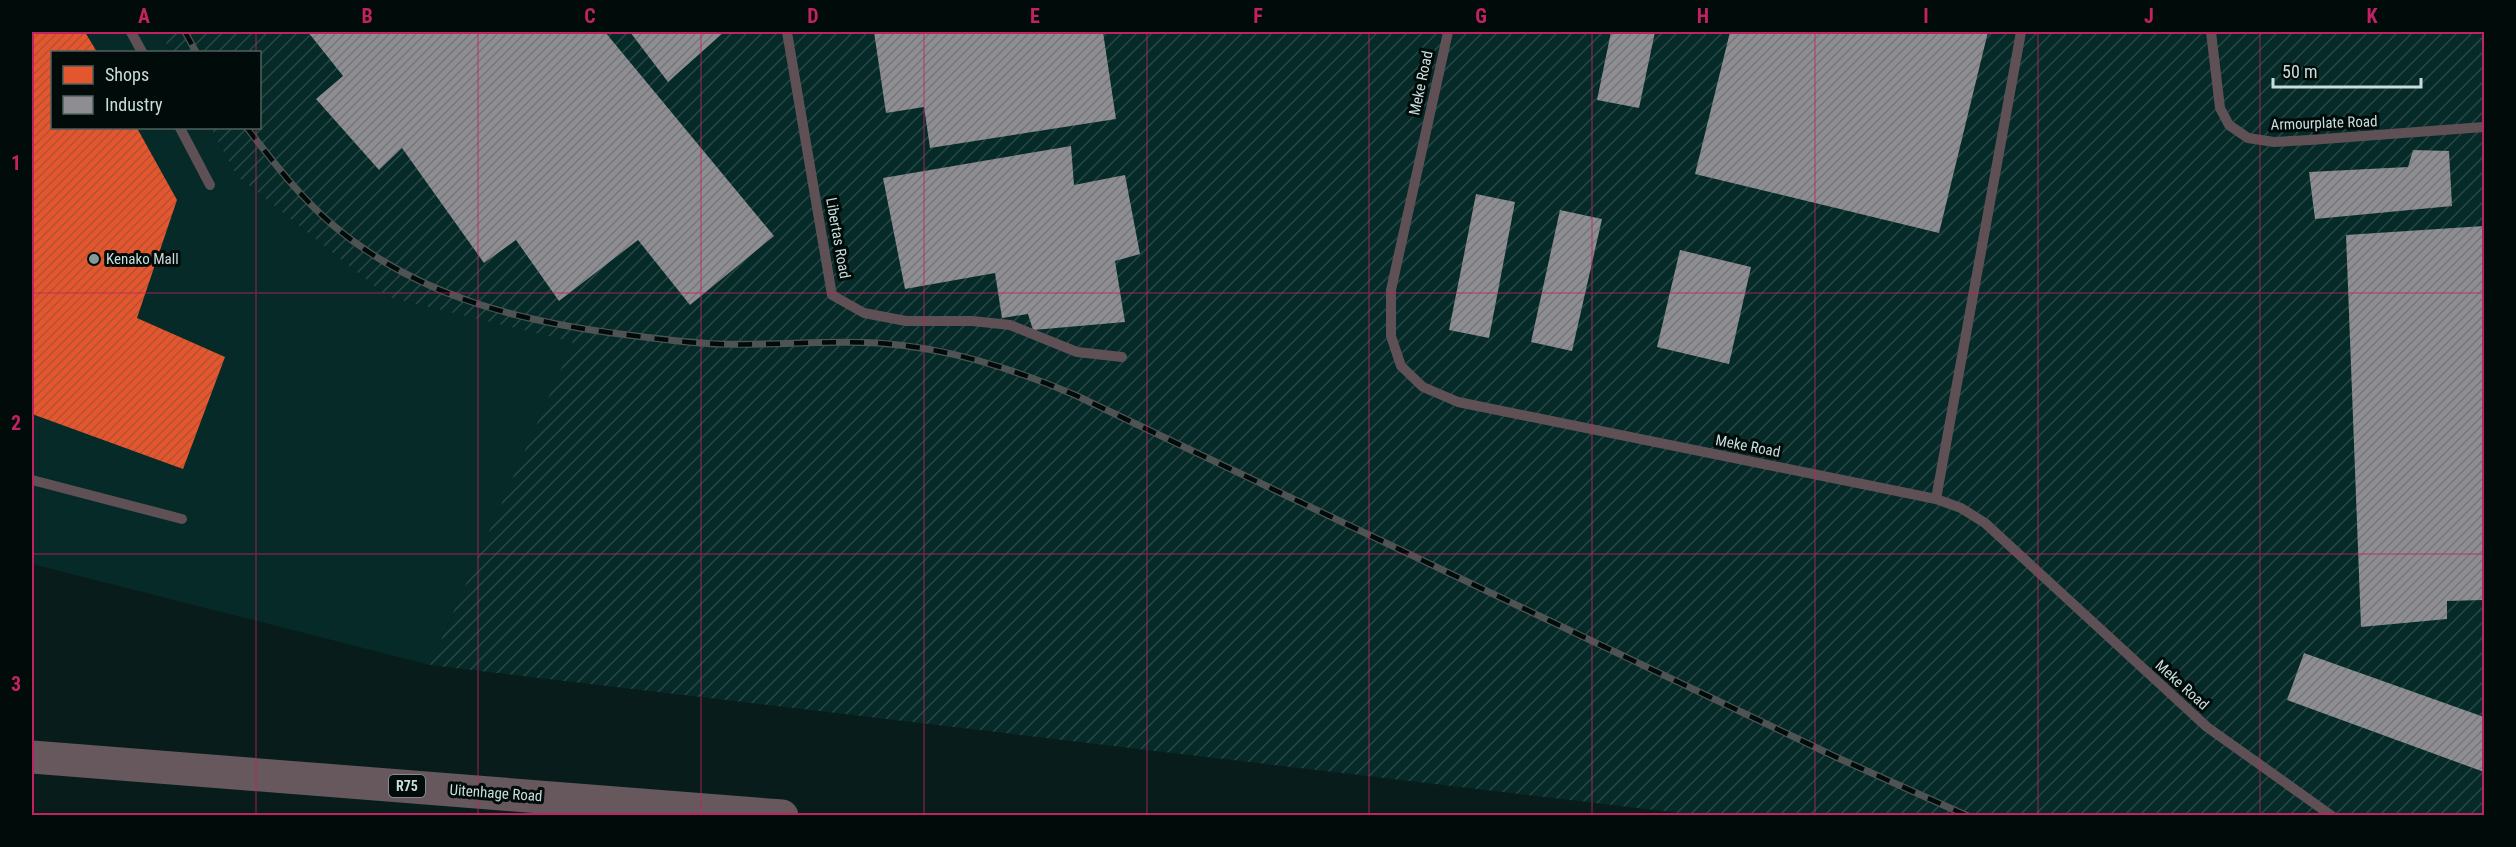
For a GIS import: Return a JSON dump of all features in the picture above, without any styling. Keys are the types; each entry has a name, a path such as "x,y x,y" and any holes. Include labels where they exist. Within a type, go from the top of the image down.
{"main road":[{"name":"Uitenhage Road","path":"32,757 782,816"}],"lane":[{"path":"131,32 141,51"},
{"name":"Libertas Road","path":"787,32 832,295 864,314 906,321 972,321 1010,325 1077,352 1122,357"},
{"name":"Meke Road","path":"1448,32 1391,290 1391,336 1401,366 1423,387 1458,402 1936,499 1961,508 1985,523 2207,727 2332,816"},
{"path":"1936,499 2021,32"},
{"name":"Armourplate Road","path":"2211,32 2220,108 2229,125 2248,138 2274,142 2356,138 2484,127"},
{"path":"181,129 210,185"},
{"path":"32,480 182,519"}],"shaded area":[{"path":"32,32 160,32 170,51 51,51 51,129 212,129 237,176 388,297 574,341 430,665 32,564"},
{"path":"160,32 2484,32 2484,815 1697,815 430,665 573,342 388,297 237,176 212,129 261,129 261,51 170,51"}],"building: Shops":[{"name":"Kenako Mall","path":"32,32 85,32 96,51 51,51 51,129 138,129 177,200 137,318 225,357 183,469 32,414"}],"building: Industry":[{"path":"308,32 605,32 774,236 690,305 638,240 559,301 516,240 484,263 402,148 379,170 316,99 343,76"},
{"path":"630,32 724,32 668,82"},
{"path":"874,32 1103,32 1116,119 930,148 924,107 886,113"},
{"path":"1611,32 1655,32 1639,108 1597,100"},
{"path":"1730,32 1988,32 1939,233 1695,174"},
{"path":"1071,146 1074,185 1125,175 1140,254 1115,261 1125,322 1033,330 1028,314 1002,318 995,273 905,289 883,178"},
{"path":"2413,150 2449,151 2452,206 2315,219 2309,172 2408,167"},
{"path":"1476,194 1515,202 1489,338 1449,330"},
{"path":"1560,210 1602,219 1572,351 1531,342"},
{"path":"2484,226 2484,600 2447,601 2447,619 2361,627 2346,235"},
{"path":"1680,250 1751,267 1729,364 1657,347"},
{"path":"2304,653 2484,717 2484,772 2287,700"}],"railway":[{"path":"185,32 195,51"},
{"path":"248,129 277,167 334,226 366,251 436,288 511,314 588,329 708,343 878,343 929,349 1027,376 1075,395 1838,758 1968,816"}],"place":[{"name":"Kenako Mall","path":"94,259"}]}
